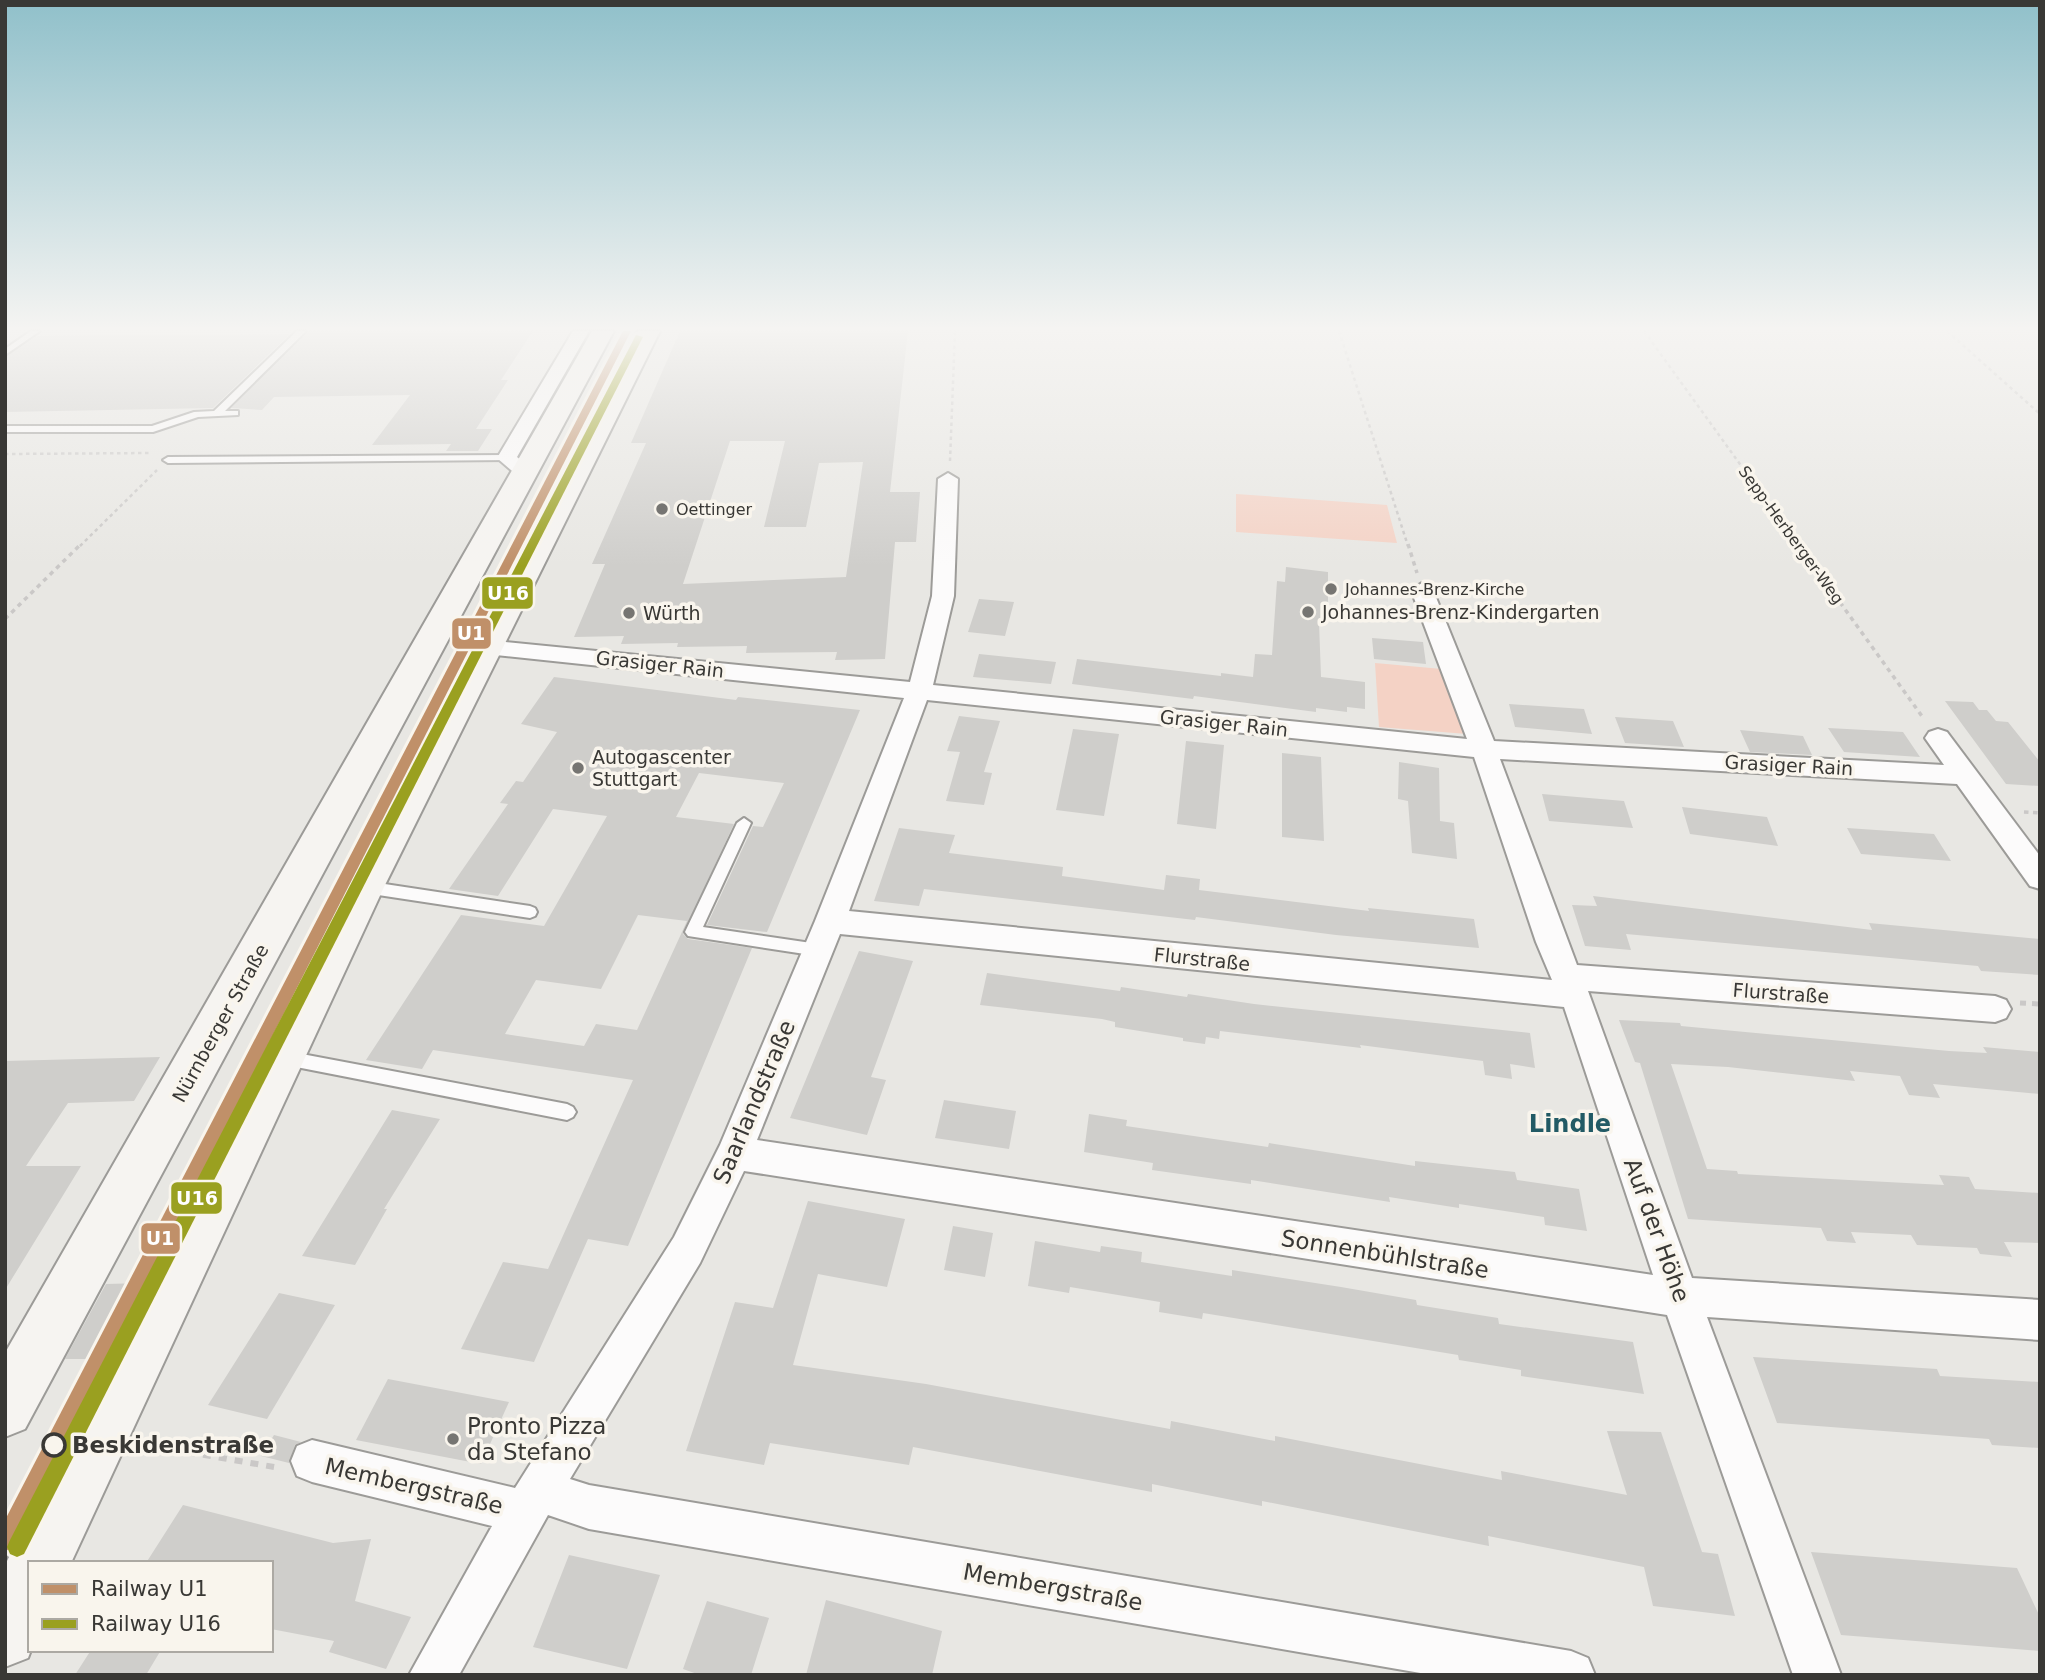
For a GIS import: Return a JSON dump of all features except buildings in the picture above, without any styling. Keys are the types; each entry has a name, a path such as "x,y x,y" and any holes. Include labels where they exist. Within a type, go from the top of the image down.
{"main road":[{"name":"Nürnberger Straße","path":"5,1409 435,636 516,465 552,409"},
{"path":"40,1561 364,887 609,409"},
{"path":"5,1635 28,1586"}],"street":[{"path":"516,465 543,409"},
{"name":"Saarlandstraße","path":"433,1675 531,1501 687,1250 734,1153 830,921 927,669 943,596 948,480"},
{"name":"Auf der Höhe","path":"1422,590 1484,749 1551,942 1571,986 1617,1122 1683,1297 1816,1675"},
{"name":"Grasiger Rain","path":"486,647 1484,749 1964,775"},
{"path":"1938,738 2040,878"},
{"name":"Flurstraße","path":"830,921 1571,986 1995,1009"},
{"name":"Sonnenbühlstraße","path":"734,1153 1683,1297 2040,1320"},
{"name":"Membergstraße","path":"312,1461 531,1501 589,1507 1571,1675"}],"lane":[{"path":"218,413 222,409"},
{"path":"5,429 153,429 197,414 235,413"},
{"path":"168,460 516,465"},
{"path":"744,823 693,932 818,950"},
{"path":"364,887 530,912"},
{"path":"281,1057 567,1112"}],"path":[{"path":"948,480 951,409"},
{"path":"1364,409 1422,590"},
{"name":"Sepp-Herberger-Weg","path":"1701,409 1938,738"},
{"path":"5,454 174,453 5,619"},
{"name":"Membergstraße","path":"98,1436 287,1470 312,1461"}],"shaded area":[{"path":"1236,494 1387,505 1397,543 1236,532"},
{"path":"1375,663 1442,669 1467,734 1379,727"}],"rail line":[{"name":"U1","path":"5,1541 587,409"},
{"name":"U16","path":"17,1547 602,409"}],"place":[{"name":"Oettinger","path":"662,509"},
{"name":"Johannes-Brenz-Kirche","path":"1331,589"},
{"name":"Johannes-Brenz-Kindergarten","path":"1308,612"},
{"name":"Würth","path":"629,613"},
{"name":"Autogascenter Stuttgart","path":"578,768"},
{"name":"Pronto Pizza da Stefano","path":"453,1439"},
{"name":"Beskidenstraße","path":"54,1445"}],"district":[{"name":"Lindle","path":"1570,1124"}]}
